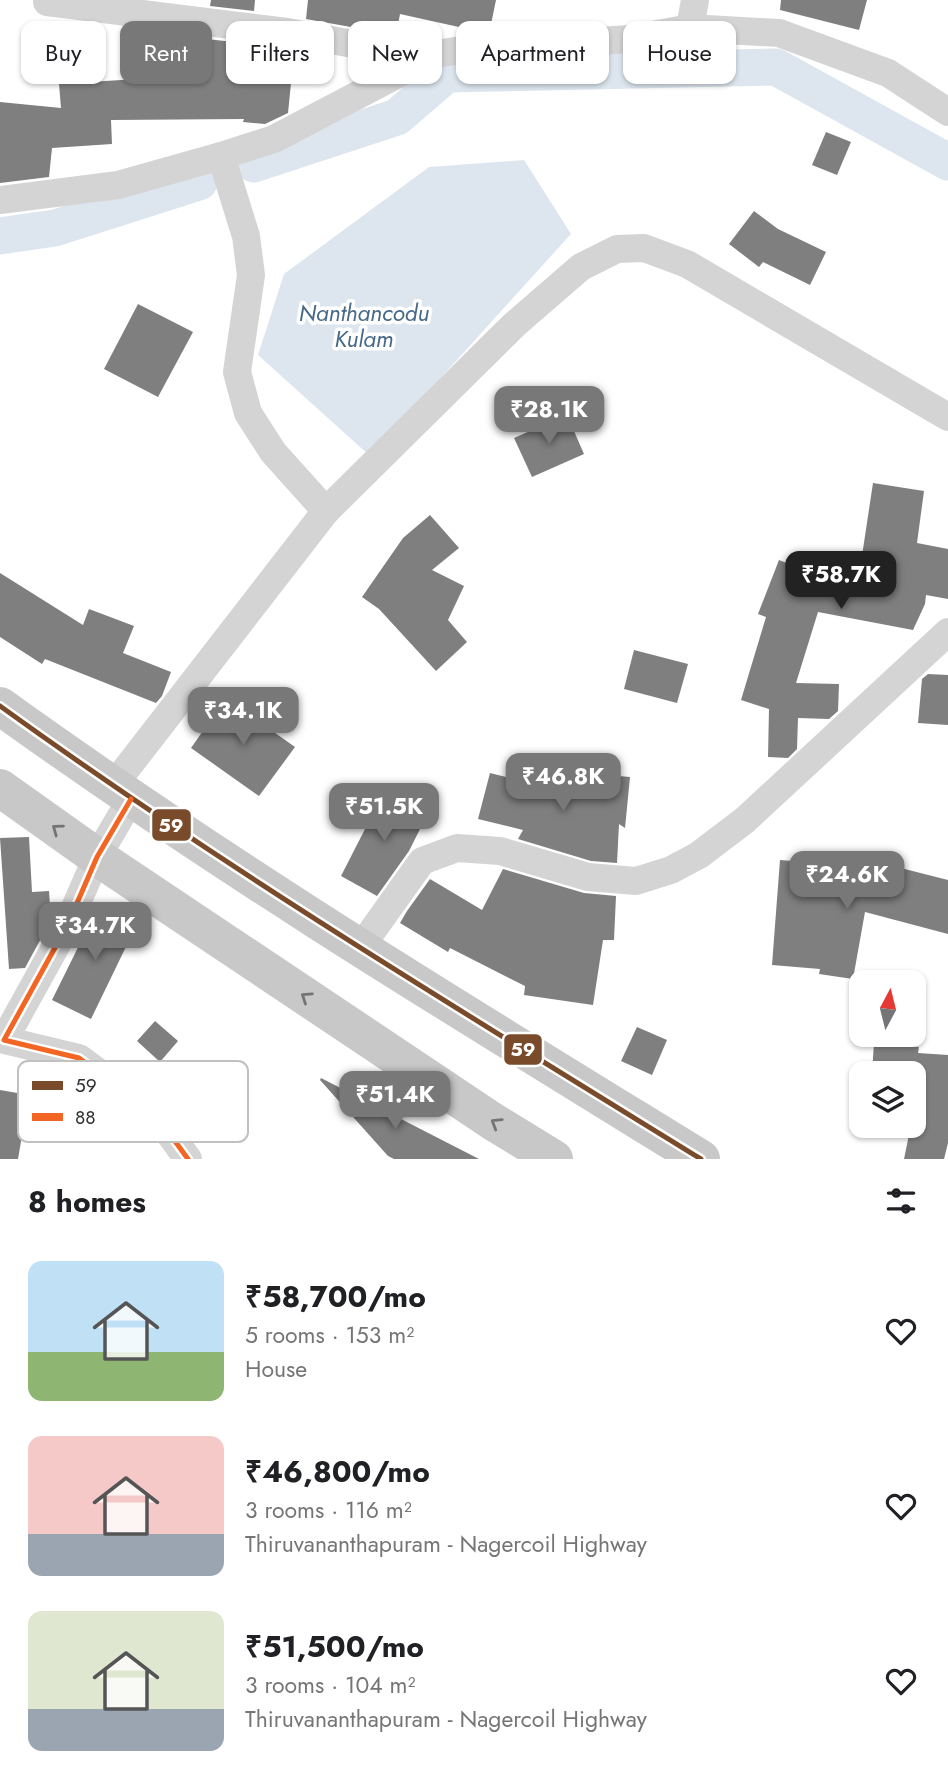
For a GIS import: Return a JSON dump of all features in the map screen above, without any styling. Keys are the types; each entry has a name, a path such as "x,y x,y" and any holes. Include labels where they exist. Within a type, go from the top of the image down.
{"main road":[{"path":"0,706 122,792 360,948 701,1159"},
{"path":"0,788 97,857 492,1121 554,1159"}],"street":[{"path":"691,21 695,0"},
{"path":"47,2 287,32 348,43"},
{"path":"736,31 779,33 888,73 948,113"},
{"path":"442,53 492,45 623,39"},
{"path":"0,200 118,185 221,156 274,139 379,84"},
{"path":"221,156 246,236 251,275 237,372 248,413 273,452 326,511"},
{"path":"83,1061 2,1040 68,926 122,792 326,511 514,325 581,267 617,249 644,248 687,264 948,417"},
{"path":"360,948 422,862 457,848 500,851 587,877 636,881 671,870 699,855 745,820 948,632"},
{"path":"176,1142 188,1159"}],"water":[{"name":"Nanthancodu Kulam","path":"524,160 571,234 370,456 258,355 284,274 429,167"}],"building":[{"path":"211,0 255,0 254,11 210,6"},
{"path":"308,0 496,0 492,21 456,21 456,26 442,23 442,21 400,14 399,21 348,21 348,26 334,24 334,21 306,19"},
{"path":"781,0 867,0 859,30 780,10"},
{"path":"212,40 226,41 226,84 291,84 288,113 265,124 243,122 244,119 111,120 112,144 52,148 49,177 0,183 0,102 61,108 59,84 106,84 106,81 120,80 120,84 212,84"},
{"path":"826,132 851,142 837,175 812,165"},
{"path":"754,211 778,229 826,252 810,285 763,262 759,267 729,244"},
{"path":"138,304 193,332 158,397 104,369"},
{"path":"567,415 584,454 532,477 514,438"},
{"path":"873,483 924,491 917,543 948,549 948,599 926,595 925,604 913,630 818,612 796,683 839,684 838,711 829,719 798,718 797,749 788,758 768,757 769,709 741,700 766,617 758,614 779,560 843,585 846,566 860,569"},
{"path":"430,515 459,548 432,570 464,586 448,620 467,642 436,671 379,609 362,597 403,538"},
{"path":"0,573 83,625 89,609 134,626 123,653 171,672 162,696 156,703 45,659 42,664 0,637"},
{"path":"634,650 688,664 677,703 624,689"},
{"path":"928,674 948,675 948,725 918,723 922,679"},
{"path":"226,698 295,747 259,796 191,748"},
{"path":"574,772 630,777 625,828 619,824 617,863 591,861 518,839 523,830 478,819 490,773 572,794"},
{"path":"385,790 428,813 409,851 377,896 341,876"},
{"path":"29,837 32,892 49,891 51,920 25,968 9,969 0,838"},
{"path":"780,860 884,868 885,864 948,880 948,934 865,912 855,970 849,970 849,978 819,974 820,969 772,965"},
{"path":"503,869 584,893 616,896 614,940 603,940 593,1005 524,995 525,986 450,948 448,952 400,923 430,879 482,910"},
{"path":"99,905 137,924 91,1019 52,1000"},
{"path":"155,1021 178,1041 159,1061 137,1041"},
{"path":"637,1027 667,1040 652,1075 621,1061"},
{"path":"874,1047 919,1047 918,1053 948,1055 948,1143 944,1159 904,1159 908,1138 926,1138 926,1061 873,1061"},
{"path":"321,1078 479,1159 394,1159 388,1156"},
{"path":"0,1090 18,1093 18,1142 21,1142 18,1159 0,1159"}],"waterway":[{"path":"254,164 397,117 447,74 776,67 948,162"},
{"path":"0,236 55,228 199,182"}],"transit line":[{"name":"59","path":"0,706 259,882 701,1159"},
{"name":"88","path":"83,1061 4,1040 67,926 97,857 131,799"},
{"name":"88","path":"176,1142 188,1159"}]}
